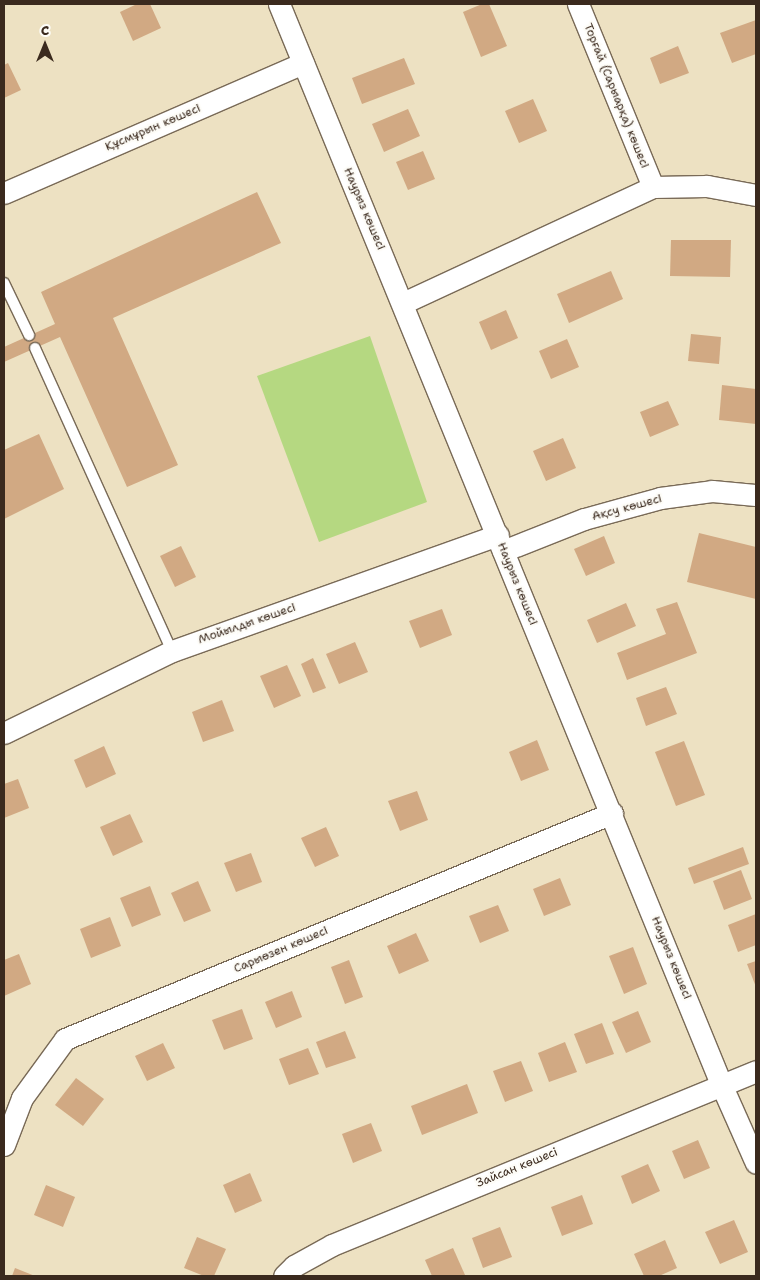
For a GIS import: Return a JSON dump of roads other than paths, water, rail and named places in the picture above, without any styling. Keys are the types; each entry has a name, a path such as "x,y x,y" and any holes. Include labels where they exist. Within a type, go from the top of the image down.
{"street":[{"name":"Наурыз көшесі","path":"279,4 612,813 721,1084 756,1163"},
{"name":"Торғай (Сарыарқа) көшесі","path":"578,4 653,187"},
{"name":"Құсмұрын көшесі","path":"4,193 303,63"},
{"path":"403,303 653,187 707,186 756,195"},
{"name":"Ақсу көшесі","path":"500,543 660,498 712,491 756,496"},
{"name":"Мойылды көшесі","path":"4,733 172,651 500,543"},
{"name":"Сарыөзен көшесі","path":"4,1145 22,1098 65,1039 612,813"},
{"name":"Зайсан көшесі","path":"284,1276 294,1266 332,1244 756,1071"}],"lane":[{"path":"4,283 29,335"},
{"path":"35,348 172,651"}]}
